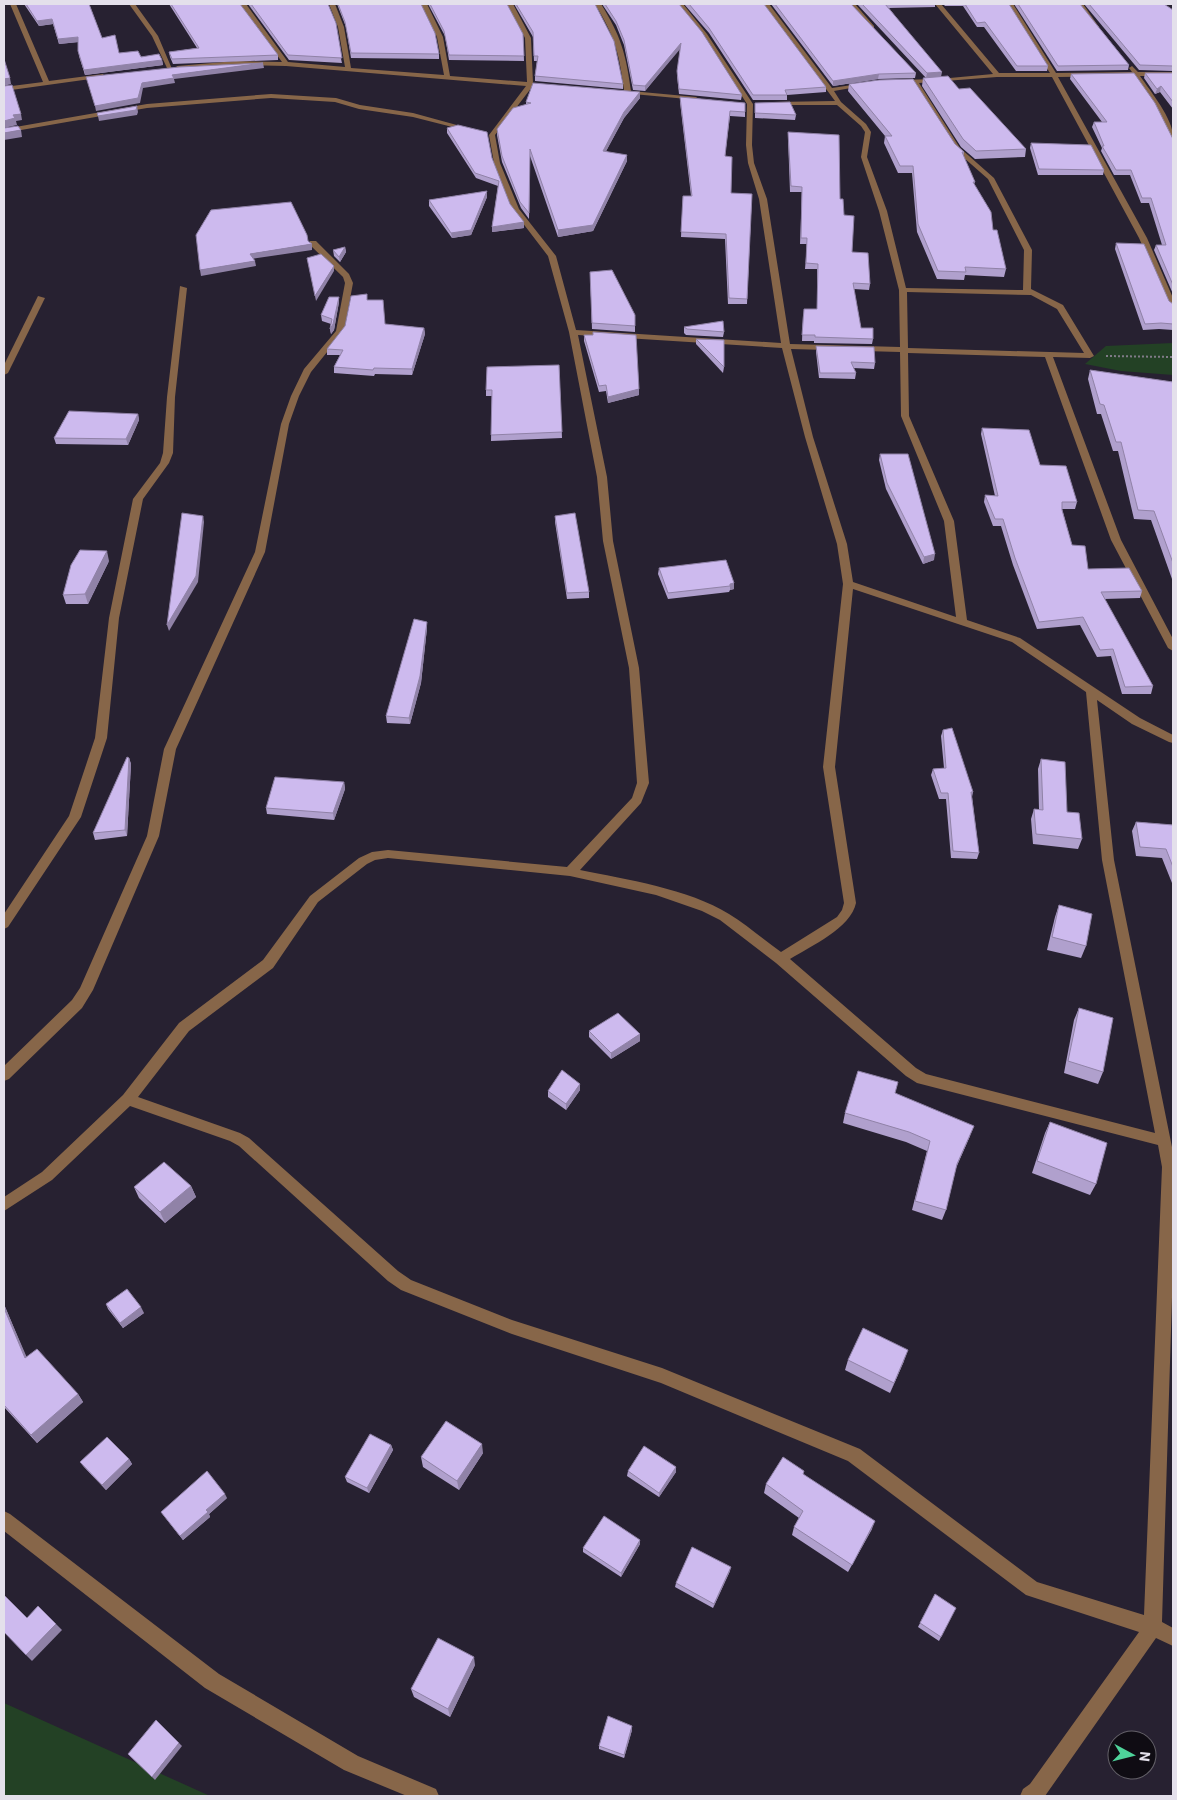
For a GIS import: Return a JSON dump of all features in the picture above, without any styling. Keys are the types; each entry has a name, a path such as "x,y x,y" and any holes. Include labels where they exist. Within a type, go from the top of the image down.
{"street":[{"path":"13,4 47,83"},
{"path":"132,4 155,36 170,68"},
{"path":"243,4 286,64"},
{"path":"332,4 341,27 348,69"},
{"path":"424,4 440,37 447,77"},
{"path":"510,4 528,38 530,85 492,135 497,163 516,209 552,256 573,332 602,477 608,541 634,668 643,783 637,800 570,872"},
{"path":"598,4 614,30 623,56 628,93"},
{"path":"680,4 705,35 750,104 749,145 751,163 763,199 786,346 809,436 842,544 848,584 828,767 850,903 848,912 840,920 781,960"},
{"path":"766,4 839,103 868,129 864,157 884,211 903,290 905,416 949,521 962,620"},
{"path":"852,4 876,31"},
{"path":"938,4 997,75"},
{"path":"1010,4 1053,73 1143,238 1173,306"},
{"path":"1080,4 1102,32"},
{"path":"1125,60 1158,107 1173,136"},
{"path":"160,70 236,63 286,64 540,86"},
{"path":"886,82 915,78 923,81 1053,73 1173,74"},
{"path":"4,89 113,75"},
{"path":"915,78 957,149 991,178 1028,250 1027,290 1060,307 1090,356"},
{"path":"830,90 870,84"},
{"path":"618,92 703,100"},
{"path":"4,130 147,106 271,96 336,100 359,107 413,115 492,135"},
{"path":"741,103 760,104"},
{"path":"770,104 839,103"},
{"path":"4,1075 77,1004 86,990 153,836 170,750 260,552 285,424 307,371 340,331 349,283 346,276 313,244"},
{"path":"4,924 75,817 101,738 114,618 138,500 164,463 168,453 183,288"},
{"path":"903,290 1031,293"},
{"path":"4,373 41,298"},
{"path":"573,332 786,346 1090,356"},
{"path":"1048,355 1116,540 1173,648"},
{"path":"848,584 962,620 1016,640 1142,724 1173,739"},
{"path":"1030,1796 1037,1791 1153,1627 1169,1167 1108,860 1091,691"},
{"path":"4,1205 47,1176 128,1099 184,1027 268,964 276,956 314,898 372,856 388,854 570,872 658,891 706,908 724,917 781,960 911,1072 922,1079 1164,1141"},
{"path":"128,1099 235,1136 393,1276 406,1284 512,1327 662,1376 854,1455 1032,1588 1153,1627 1173,1637"},
{"path":"4,1520 212,1681 351,1763 430,1796"}],"path":[{"path":"1090,356 1173,357"}],"green space":[{"path":"1173,343 1173,375 1121,371 1085,364 1106,346"},
{"path":"4,1703 210,1796 4,1796"}],"building":[{"path":"26,4 89,4 102,38 115,35 119,53 138,51 141,57 159,54 162,60 84,70 78,51 78,37 58,39 52,19 37,21"},
{"path":"171,4 240,4 278,55 172,59 169,52 199,48"},
{"path":"251,4 328,4 336,23 342,58 288,55"},
{"path":"338,4 421,4 435,33 439,54 351,53 345,22"},
{"path":"430,4 507,4 523,34 524,56 449,55 444,31"},
{"path":"516,4 595,4 614,41 623,84 535,76 538,56 534,56 533,32"},
{"path":"605,4 679,4 702,32 742,95 679,89 677,71 681,43 645,86 633,85 624,40 616,21"},
{"path":"689,4 764,4 826,87 785,90 787,95 753,95 709,28"},
{"path":"775,4 851,4 916,73 879,74 833,81"},
{"path":"862,4 885,4 942,72 927,73"},
{"path":"965,4 1009,4 1048,66 1017,66 985,22 977,23"},
{"path":"1018,4 1080,4 1129,65 1058,66"},
{"path":"1089,4 1164,4 1173,10 1173,66 1140,65"},
{"path":"4,59 10,78 4,79"},
{"path":"263,63 172,75 174,78 142,83 138,98 95,106 86,77 179,67"},
{"path":"1134,73 1155,103 1173,139 1173,285 1156,245 1166,245 1151,198 1142,198 1131,170 1116,170 1102,146 1104,146 1094,122 1107,122 1071,74"},
{"path":"1145,73 1173,73 1173,102 1161,86 1157,89"},
{"path":"948,76 959,89 970,88 1026,149 976,151 963,139 923,78"},
{"path":"913,79 955,144 964,152 962,152 975,182 973,182 991,212 993,230 997,230 1006,269 965,267 966,272 938,271 918,224 913,166 900,166 885,136 892,136 849,84 879,80"},
{"path":"533,83 640,92 624,112 603,151 627,155 593,225 558,230 530,149 529,213 520,202 502,156 497,129 513,108 531,103 526,102"},
{"path":"12,85 21,114 13,115 15,118 4,121 4,86"},
{"path":"680,97 745,103 745,112 730,111 725,156 732,157 731,193 752,194 747,299 729,298 726,234 681,232 683,196 692,196"},
{"path":"790,102 796,115 755,113 755,103"},
{"path":"137,106 136,110 98,116 97,113"},
{"path":"458,125 487,132 492,158 510,204 524,222 492,227 499,181 475,173 447,128"},
{"path":"18,126 21,130 4,133 4,128"},
{"path":"788,132 839,135 840,199 843,199 844,215 854,216 852,252 868,253 870,284 853,283 861,328 873,328 873,339 802,335 804,309 817,309 818,264 806,263 807,238 801,238 802,187 791,186"},
{"path":"1031,143 1091,145 1104,170 1039,169"},
{"path":"487,191 471,230 451,233 429,200"},
{"path":"291,202 308,241 312,244 250,254 255,261 200,270 196,235 211,210"},
{"path":"1116,243 1144,244 1169,301 1173,304 1173,324 1145,324"},
{"path":"345,247 339,257 333,250"},
{"path":"321,254 334,266 315,296 307,258"},
{"path":"612,270 635,315 635,326 592,323 590,272"},
{"path":"367,294 367,300 383,300 385,324 424,328 412,369 374,368 373,370 334,367 343,350 327,349 345,326 351,296"},
{"path":"329,297 339,297 333,324 330,329 332,319 321,315"},
{"path":"723,321 724,332 687,329 684,327"},
{"path":"593,332 636,335 639,389 608,397 606,385 599,386 584,335 593,335"},
{"path":"696,339 724,340 724,367"},
{"path":"816,346 874,347 875,363 851,362 856,373 820,373"},
{"path":"559,365 562,432 491,435 492,390 486,390 487,367"},
{"path":"1090,370 1173,382 1173,563 1154,511 1138,510 1121,442 1116,442 1104,405 1100,404"},
{"path":"69,411 138,414 126,439 54,438"},
{"path":"982,428 1029,430 1040,465 1066,466 1077,502 1062,502 1062,510 1072,545 1085,546 1088,569 1129,568 1142,591 1101,592 1153,686 1125,687 1113,649 1100,650 1083,617 1039,622 1015,558 1003,519 995,519 985,495 998,496"},
{"path":"880,454 908,454 935,554 924,557 887,483"},
{"path":"182,513 203,516 196,576 167,625"},
{"path":"575,513 589,592 567,593 555,516"},
{"path":"80,550 107,551 85,594 63,595 71,565"},
{"path":"726,560 734,583 730,584 730,586 668,593 659,568"},
{"path":"414,619 427,622 420,676 409,718 386,716"},
{"path":"952,728 973,792 971,792 979,853 953,851 948,793 941,793 933,769 946,768 943,730"},
{"path":"127,757 129,758 125,830 93,833"},
{"path":"1041,759 1065,762 1067,812 1079,813 1082,839 1036,834 1034,809 1043,810"},
{"path":"275,777 344,782 333,813 266,808"},
{"path":"1136,822 1173,825 1173,867 1166,849 1140,847"},
{"path":"1059,905 1092,914 1086,946 1052,937"},
{"path":"1079,1008 1113,1018 1103,1072 1068,1061"},
{"path":"618,1013 640,1034 611,1053 589,1031"},
{"path":"562,1070 580,1084 566,1104 548,1091"},
{"path":"858,1071 898,1082 895,1093 974,1126 957,1164 946,1210 915,1201 930,1141 909,1132 845,1113"},
{"path":"1050,1122 1107,1143 1096,1184 1037,1161"},
{"path":"164,1162 191,1186 160,1212 134,1187"},
{"path":"127,1289 141,1307 120,1323 106,1304"},
{"path":"4,1308 25,1358 37,1349 78,1394 31,1435 4,1405"},
{"path":"863,1328 908,1350 894,1383 848,1360"},
{"path":"446,1421 482,1444 457,1481 421,1457"},
{"path":"370,1434 391,1445 367,1488 345,1477"},
{"path":"107,1437 129,1459 102,1485 80,1462"},
{"path":"644,1446 676,1467 659,1493 628,1471"},
{"path":"783,1457 804,1471 803,1474 875,1521 852,1565 794,1527 803,1511 766,1484"},
{"path":"207,1471 225,1494 206,1510 208,1512 180,1536 161,1512"},
{"path":"604,1516 640,1540 621,1573 583,1548"},
{"path":"692,1547 731,1567 714,1604 676,1583"},
{"path":"935,1594 956,1608 941,1637 920,1623"},
{"path":"4,1595 27,1618 38,1606 56,1624 26,1655 4,1632"},
{"path":"438,1638 474,1657 448,1709 411,1689"},
{"path":"608,1716 632,1726 624,1755 599,1746"},
{"path":"156,1720 179,1743 152,1777 128,1754"}]}
